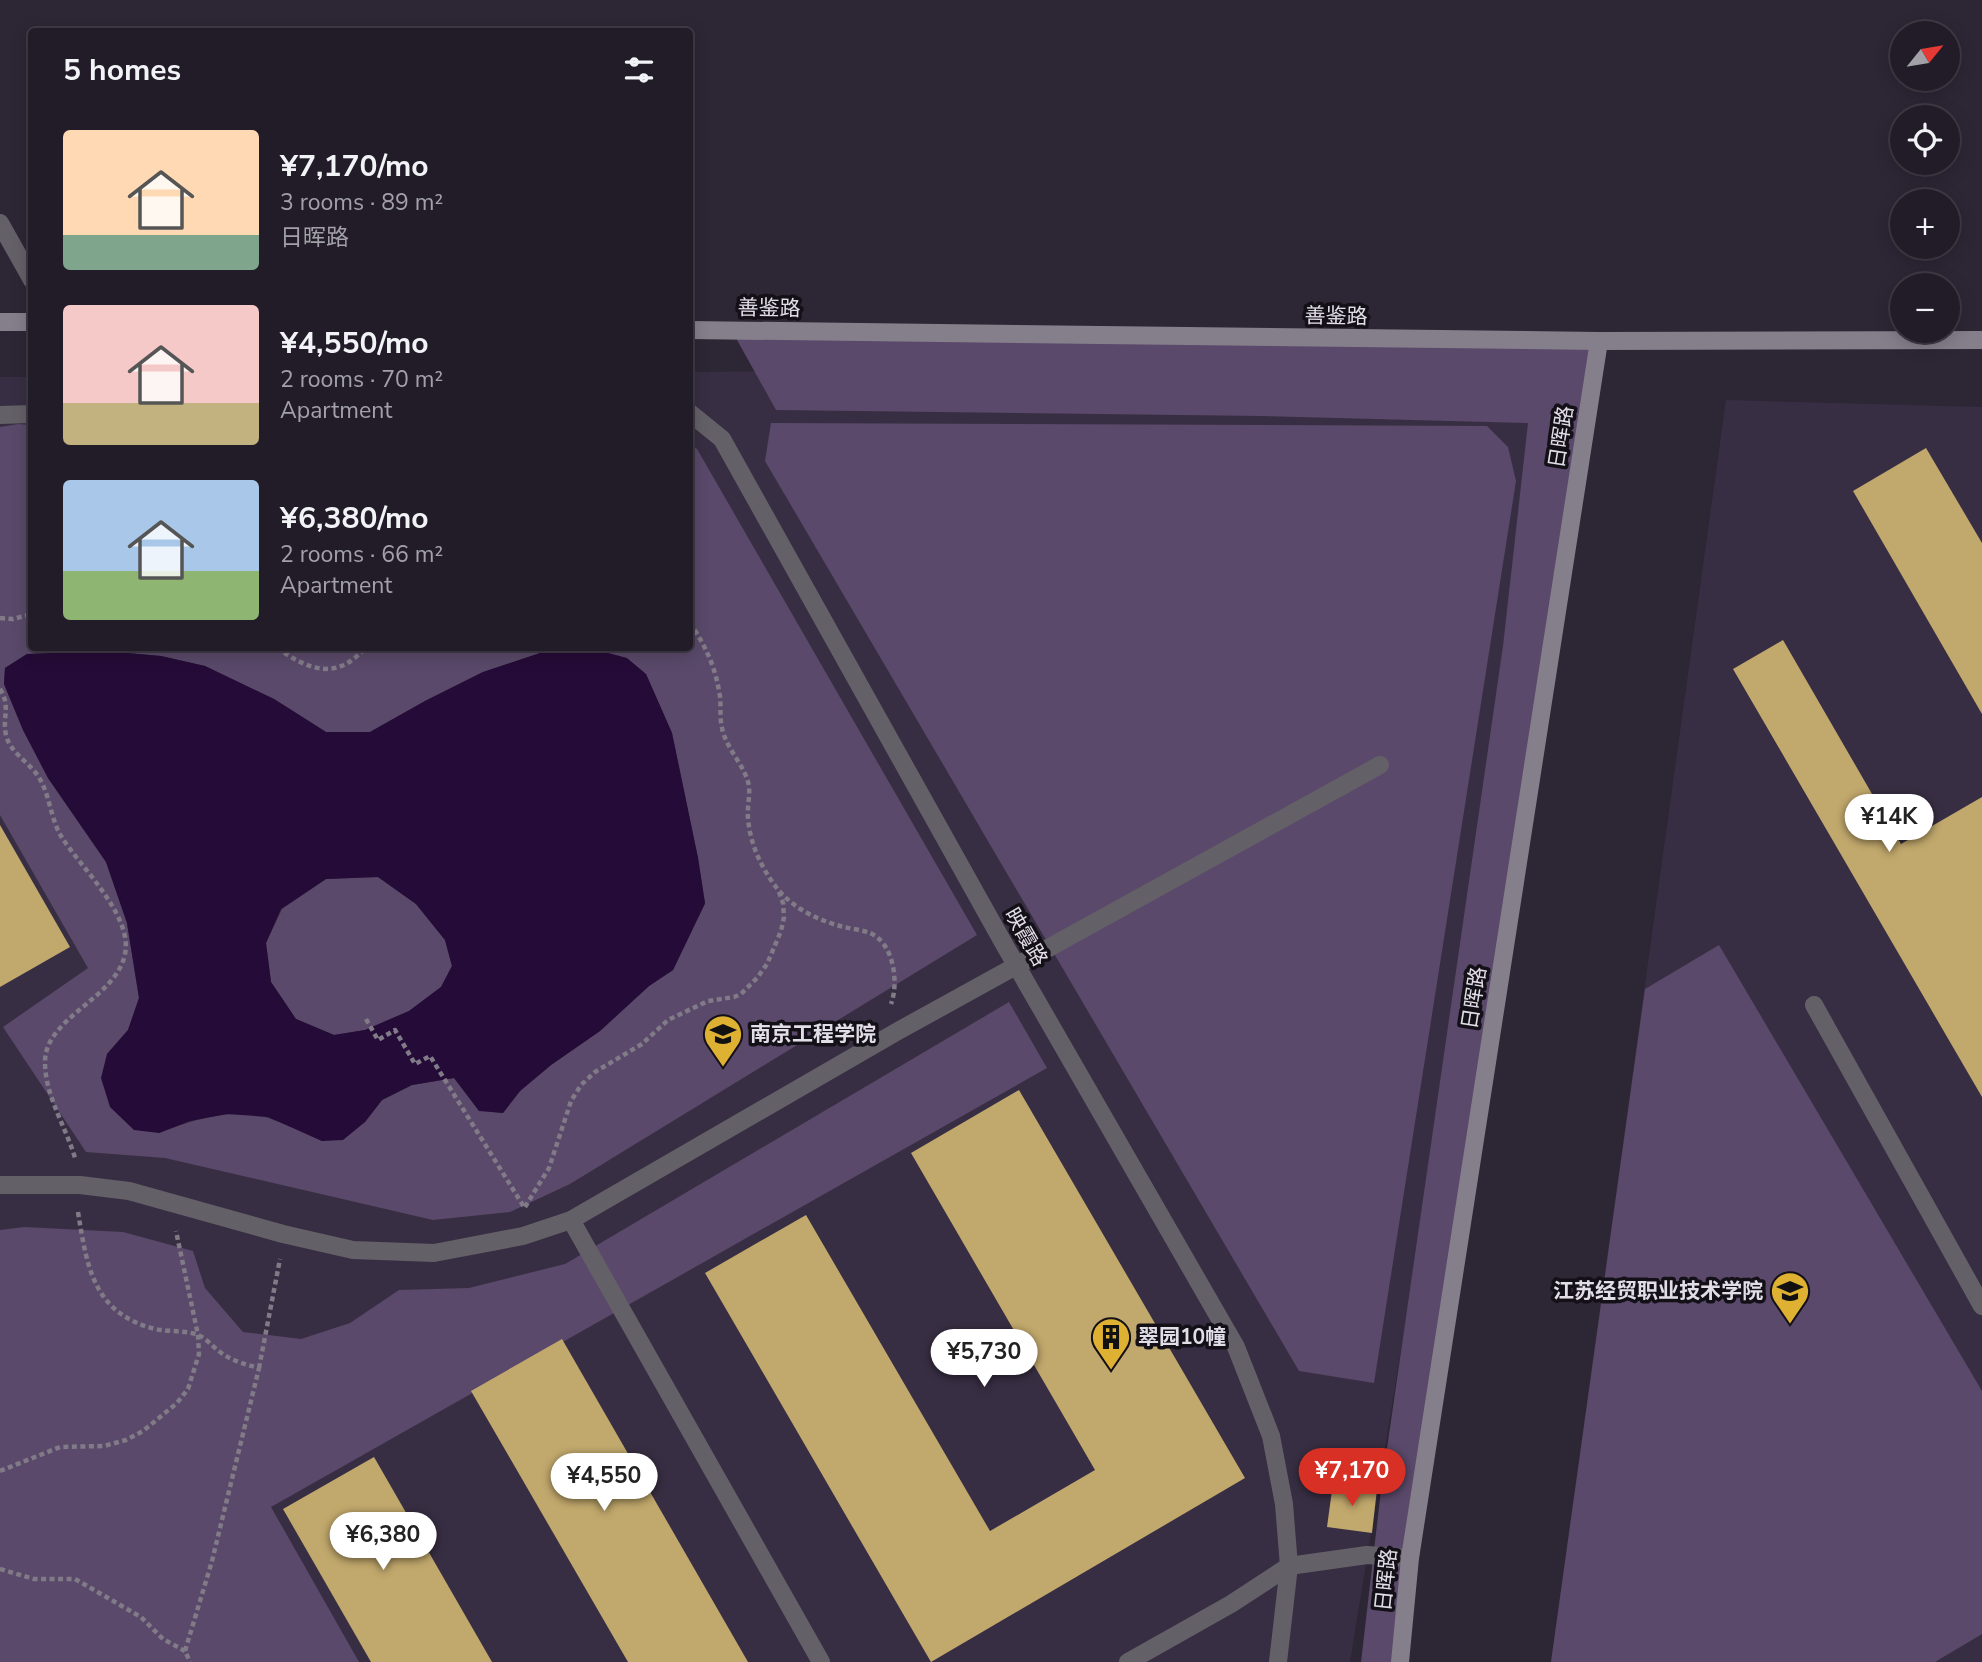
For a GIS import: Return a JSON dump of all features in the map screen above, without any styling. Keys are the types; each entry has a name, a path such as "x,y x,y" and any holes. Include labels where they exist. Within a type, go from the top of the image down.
{"street":[{"path":"0,322 28,322"},
{"name":"善鉴路","path":"693,330 1599,341 1982,340"},
{"name":"日晖路","path":"1400,1662 1410,1558 1599,341"}],"lane":[{"path":"0,223 28,273"},
{"path":"0,415 28,414"},
{"name":"映霞路","path":"693,415 722,439 1016,965 1237,1347 1272,1436 1284,1504 1289,1566 1278,1662"},
{"path":"0,1185 80,1185 129,1191 283,1234 353,1250 434,1253 523,1236 571,1220 898,1031 1380,765"},
{"path":"1814,1006 1982,1306"},
{"path":"571,1220 821,1662"},
{"path":"1128,1662 1231,1604 1289,1566 1367,1555 1410,1558"}],"path":[{"path":"0,618 13,619 28,615"},
{"path":"366,1019 378,1040 395,1030 415,1064 430,1056 525,1208 550,1168 571,1101 581,1085 595,1072 642,1044 675,1016 708,1001 741,994 757,978 772,956 781,932 783,902 753,847 748,818 749,786 728,746 722,728 720,692 712,666 693,628"},
{"path":"281,651 310,668 323,669 346,664 362,651"},
{"path":"0,689 7,703 6,735 10,746 41,781 59,832 113,909 126,940 125,956 118,971 98,995 55,1034 45,1061 53,1101 77,1162 80,1185 78,1211 83,1242 98,1290 112,1308 132,1320 155,1329 198,1335 236,1362 259,1368"},
{"path":"777,889 808,914 829,923 869,933 884,945 895,978 895,995 890,1009 898,1031"},
{"path":"0,1471 60,1447 104,1446 126,1440 143,1431 177,1403 188,1389 199,1354 198,1335 172,1202"},
{"path":"185,1651 219,1534 259,1368 283,1234"},
{"path":"0,1569 34,1579 75,1579 141,1617 163,1639 185,1651 190,1662"}],"shaded area":[{"path":"732,331 1599,341 1400,1662 1361,1662 1381,1490 1503,646 1528,423 1262,416 776,410"},
{"name":"南京工程学院","path":"693,372 1391,373 1539,424 1543,480 1350,1662 0,1662 0,377 28,377 28,651 693,651"},
{"name":"江苏经贸职业技术学院","path":"1726,400 1982,407 1982,1662 1551,1662"},
{"path":"771,423 1487,426 1508,447 1516,481 1374,1383 1299,1371 765,461"},
{"path":"18,424 28,425 28,651 105,651 27,654 5,668 4,684 23,730 48,778 106,862 127,923 139,998 128,1030 107,1054 159,1133 200,1119 243,1114 271,1119 322,1141 365,1122 382,1100 412,1085 454,1078 479,1110 503,1113 520,1091 551,1065 600,1031 649,986 673,970 705,904 672,733 646,674 560,651 693,651 693,446 977,935 570,1184 510,1212 433,1220 165,1158 86,1152 3,1027 88,968 0,815 0,427"},
{"path":"105,651 546,651 483,672 370,732 326,732 274,699 205,666 161,656"},
{"path":"105,651 161,656 205,666 274,699 326,732 370,732 483,672 546,651 601,651 627,658 646,674 672,733 705,903 673,970 649,986 600,1031 551,1065 520,1091 503,1113 479,1111 454,1078 412,1085 382,1100 365,1122 343,1140 322,1141 268,1117 227,1114 190,1121 159,1133 134,1130 110,1107 101,1078 107,1054 128,1030 139,998 127,923 106,862 48,778 23,730 4,684 5,668 27,654","holes":["378,877 416,904 445,940 452,966 441,987 409,1011 365,1030 334,1035 296,1019 271,982 266,943 281,909 326,879"]},
{"path":"378,877 416,904 445,940 452,966 441,987 409,1011 365,1030 334,1035 296,1019 271,982 266,943 282,909 326,879"},
{"path":"1719,945 1982,1391 1982,1634 1935,1662 1551,1662 1645,989"},
{"path":"1009,1002 1047,1068 271,1507 359,1662 0,1662 0,1230 24,1227 123,1232 193,1251 205,1288 243,1332 301,1339 350,1323 399,1290 469,1288 565,1264"}],"building":[{"path":"1926,448 1982,543 1982,714 1853,491"},
{"path":"1783,640 1901,844 1982,797 1982,1097 1733,669"},
{"path":"0,825 70,947 0,987"},
{"name":"翠园10幢","path":"1019,1090 1245,1478 931,1662 705,1273 806,1215 990,1531 1095,1470 911,1153"},
{"path":"562,1339 748,1662 628,1662 471,1391"},
{"path":"374,1457 492,1662 371,1662 283,1509"},
{"path":"1333,1483 1377,1489 1372,1533 1327,1527"}],"place":[{"name":"南京工程学院","path":"723,1068"},
{"name":"江苏经贸职业技术学院","path":"1790,1325"},
{"name":"翠园10幢","path":"1111,1371"}]}
